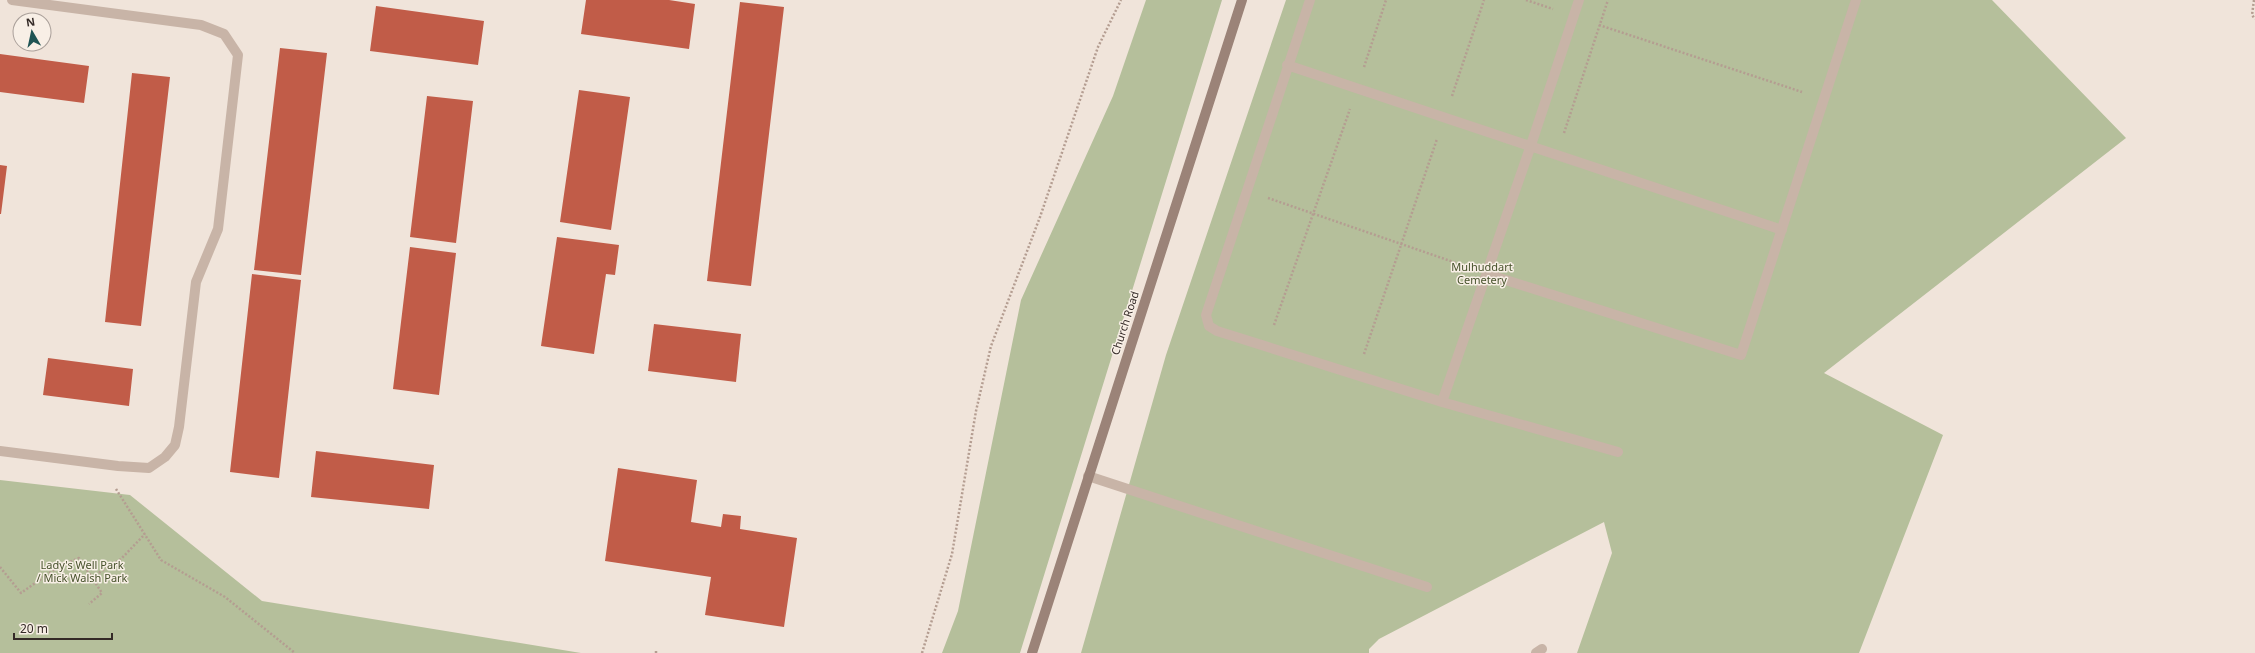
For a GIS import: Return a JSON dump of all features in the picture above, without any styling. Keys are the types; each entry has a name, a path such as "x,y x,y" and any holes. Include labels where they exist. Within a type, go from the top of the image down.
{"street":[{"path":"0,451 118,466 149,468 165,457 175,445 179,427 196,282 218,229 238,55 224,34 201,25 12,0"},
{"name":"Church Road","path":"1032,653 1242,0"},
{"path":"1310,0 1287,65 1206,315 1209,326 1216,331 1442,402 1618,452"},
{"path":"1442,402 1530,148 1579,0"},
{"path":"1487,274 1741,355 1856,0"},
{"path":"1287,65 1530,148 1782,230"},
{"path":"1088,476 1427,587"}],"path":[{"path":"922,653 952,554 976,411 991,346 1040,217 1098,47 1121,0"},
{"path":"1266,346 1314,214 1386,0"},
{"path":"1357,375 1484,0"},
{"path":"1526,0 1573,16"},
{"path":"1556,156 1608,0"},
{"path":"2254,0 2252,15 2255,19"},
{"path":"1599,25 1824,100"},
{"path":"1246,191 1487,274"},
{"path":"118,466 115,487 161,560 225,597 295,653"},
{"path":"92,578 121,559 145,534"},
{"path":"0,567 21,593 58,567 78,558 102,593 89,604"}],"green space":[{"path":"1146,0 1222,0 1020,653 942,653 958,611 1021,300 1113,96"},
{"name":"Mulhuddart Cemetery","path":"1286,0 1992,0 2126,138 1824,373 1943,435 1859,653 1577,653 1612,553 1604,522 1379,639 1369,649 1369,653 1081,653 1166,355"},
{"name":"Lady's Well Park / Mick Walsh Park","path":"0,480 130,495 262,601 581,653 0,653"}],"building":[{"path":"586,0 669,0 695,4 689,49 581,34"},
{"path":"740,2 784,7 751,286 707,281"},
{"path":"376,6 484,21 478,65 370,51"},
{"path":"280,48 327,53 301,275 254,270"},
{"path":"0,54 89,66 84,103 0,92"},
{"path":"132,73 170,77 141,326 105,322"},
{"path":"579,90 630,97 611,230 560,222"},
{"path":"427,96 473,101 456,243 410,237"},
{"path":"0,165 7,166 1,214 0,214"},
{"path":"557,237 619,245 615,275 606,274 594,354 541,346"},
{"path":"410,247 456,253 439,395 393,389"},
{"path":"252,274 301,280 279,478 230,472"},
{"path":"654,324 741,334 736,382 648,371"},
{"path":"48,358 133,369 129,406 43,395"},
{"path":"316,451 434,465 429,509 311,497"},
{"path":"618,468 697,480 691,522 721,527 723,514 741,516 740,529 797,538 784,627 705,615 711,577 605,561"}]}
